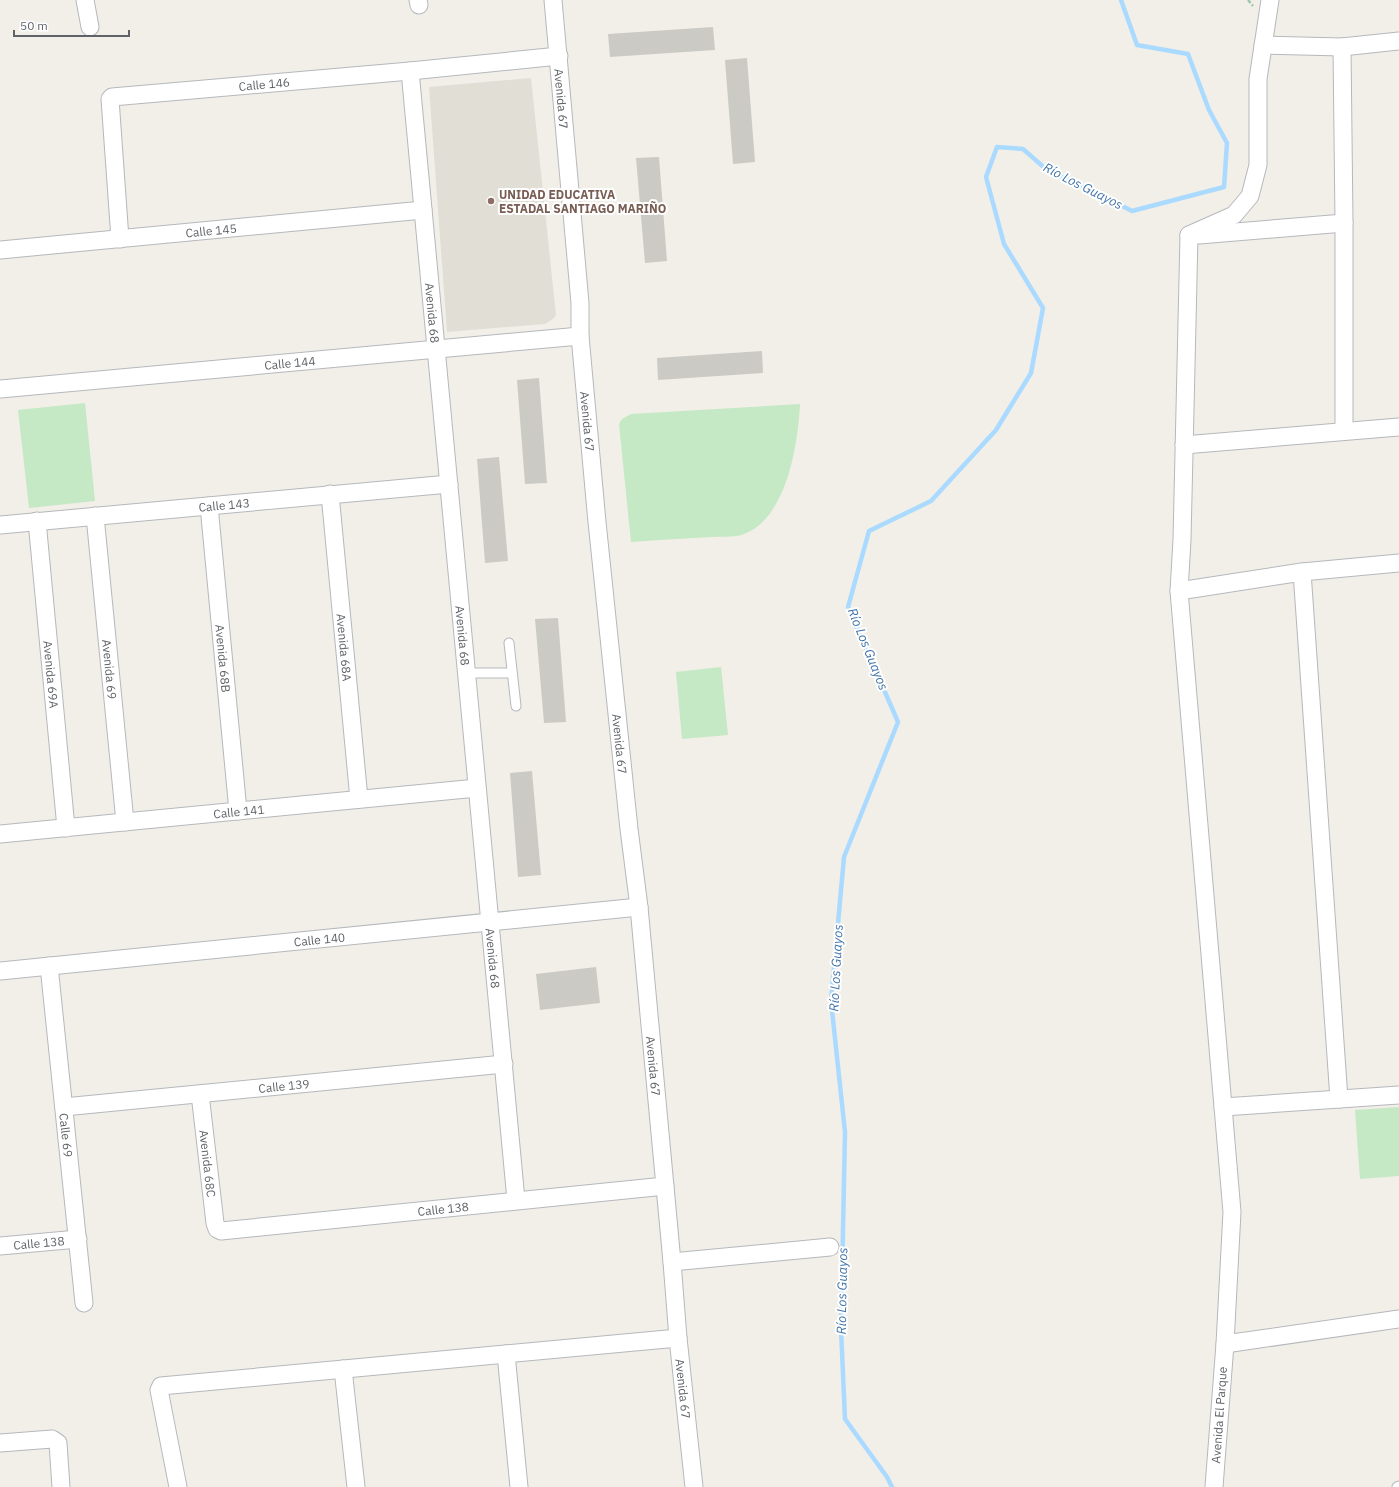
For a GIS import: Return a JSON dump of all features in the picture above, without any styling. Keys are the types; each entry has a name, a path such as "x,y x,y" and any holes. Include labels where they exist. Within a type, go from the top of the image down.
{"street":[{"path":"85,0 90,27"},
{"name":"Avenida 67","path":"553,0 580,303 580,336 597,522 629,829 639,908 678,1338 694,1487"},
{"path":"1189,236 1234,215 1250,196 1258,165 1258,79 1270,0"},
{"path":"1263,45 1342,47 1399,41"},
{"path":"1342,47 1344,431"},
{"name":"Calle 146","path":"120,239 110,99 112,97 410,71 559,56"},
{"name":"Avenida 68","path":"410,71 516,1200"},
{"name":"Calle 145","path":"0,250 423,210"},
{"path":"1189,236 1344,224"},
{"name":"Avenida El Parque","path":"1189,236 1182,540 1179,591 1232,1212 1225,1344 1214,1487"},
{"name":"Calle 144","path":"0,389 580,336"},
{"path":"1184,445 1399,427"},
{"name":"Calle 143","path":"0,525 449,484"},
{"name":"Avenida 68A","path":"330,494 360,799"},
{"name":"Avenida 68B","path":"209,506 238,811"},
{"name":"Avenida 69","path":"95,516 125,822"},
{"name":"Avenida 69A","path":"37,521 66,828"},
{"path":"1179,591 1302,572 1399,563"},
{"path":"1302,572 1339,1099"},
{"name":"Calle 141","path":"0,834 477,788"},
{"name":"Calle 140","path":"0,971 639,908"},
{"name":"Calle 69","path":"49,966 84,1303"},
{"name":"Calle 139","path":"64,1107 504,1064"},
{"name":"Avenida 68C","path":"200,1094 215,1223 217,1229 221,1231"},
{"path":"1223,1107 1399,1094"},
{"name":"Calle 138","path":"221,1231 665,1186"},
{"name":"Calle 138","path":"0,1246 78,1239"},
{"path":"672,1262 830,1247"},
{"path":"1225,1344 1399,1319"},
{"path":"178,1487 159,1390 162,1386 678,1338"},
{"path":"506,1354 519,1487"},
{"path":"343,1369 356,1487"},
{"path":"0,1443 52,1438 56,1440 58,1443 61,1487"}],"lane":[{"path":"509,643 516,706"},
{"path":"466,673 512,673"}],"shaded area":[{"name":"UNIDAD EDUCATIVA ESTADAL SANTIAGO MARIÑO","path":"531,78 556,315 545,324 447,332 429,87"}],"green space":[{"path":"85,403 95,501 29,508 18,410"},
{"path":"800,404 793,458 787,478 771,513 759,525 744,534 737,536 631,542 619,424 622,419 631,414"},
{"path":"721,667 728,735 682,739 676,672"},
{"path":"1399,1107 1399,1176 1360,1179 1355,1110"}],"building":[{"path":"713,27 715,50 610,57 608,34"},
{"path":"747,58 755,162 733,164 725,60"},
{"path":"659,157 667,261 645,263 636,158"},
{"path":"762,351 763,373 658,380 657,358"},
{"path":"539,378 547,483 525,484 517,380"},
{"path":"499,457 508,561 485,563 477,459"},
{"path":"558,618 566,722 544,723 535,619"},
{"path":"532,771 541,875 518,877 510,773"},
{"path":"596,967 600,1003 540,1010 536,974"}],"waterway":[{"name":"Río Los Guayos","path":"892,1487 887,1477 845,1419 841,1329 845,1132 831,1001 844,857 898,722 848,607 869,531 931,501 996,430 1031,373 1043,308 1004,244 986,177 997,147 1023,149 1047,170 1132,211 1224,187 1227,143 1209,110 1188,54 1137,45 1121,0"}],"place":[{"name":"UNIDAD EDUCATIVA ESTADAL SANTIAGO MARIÑO","path":"491,201"}]}
